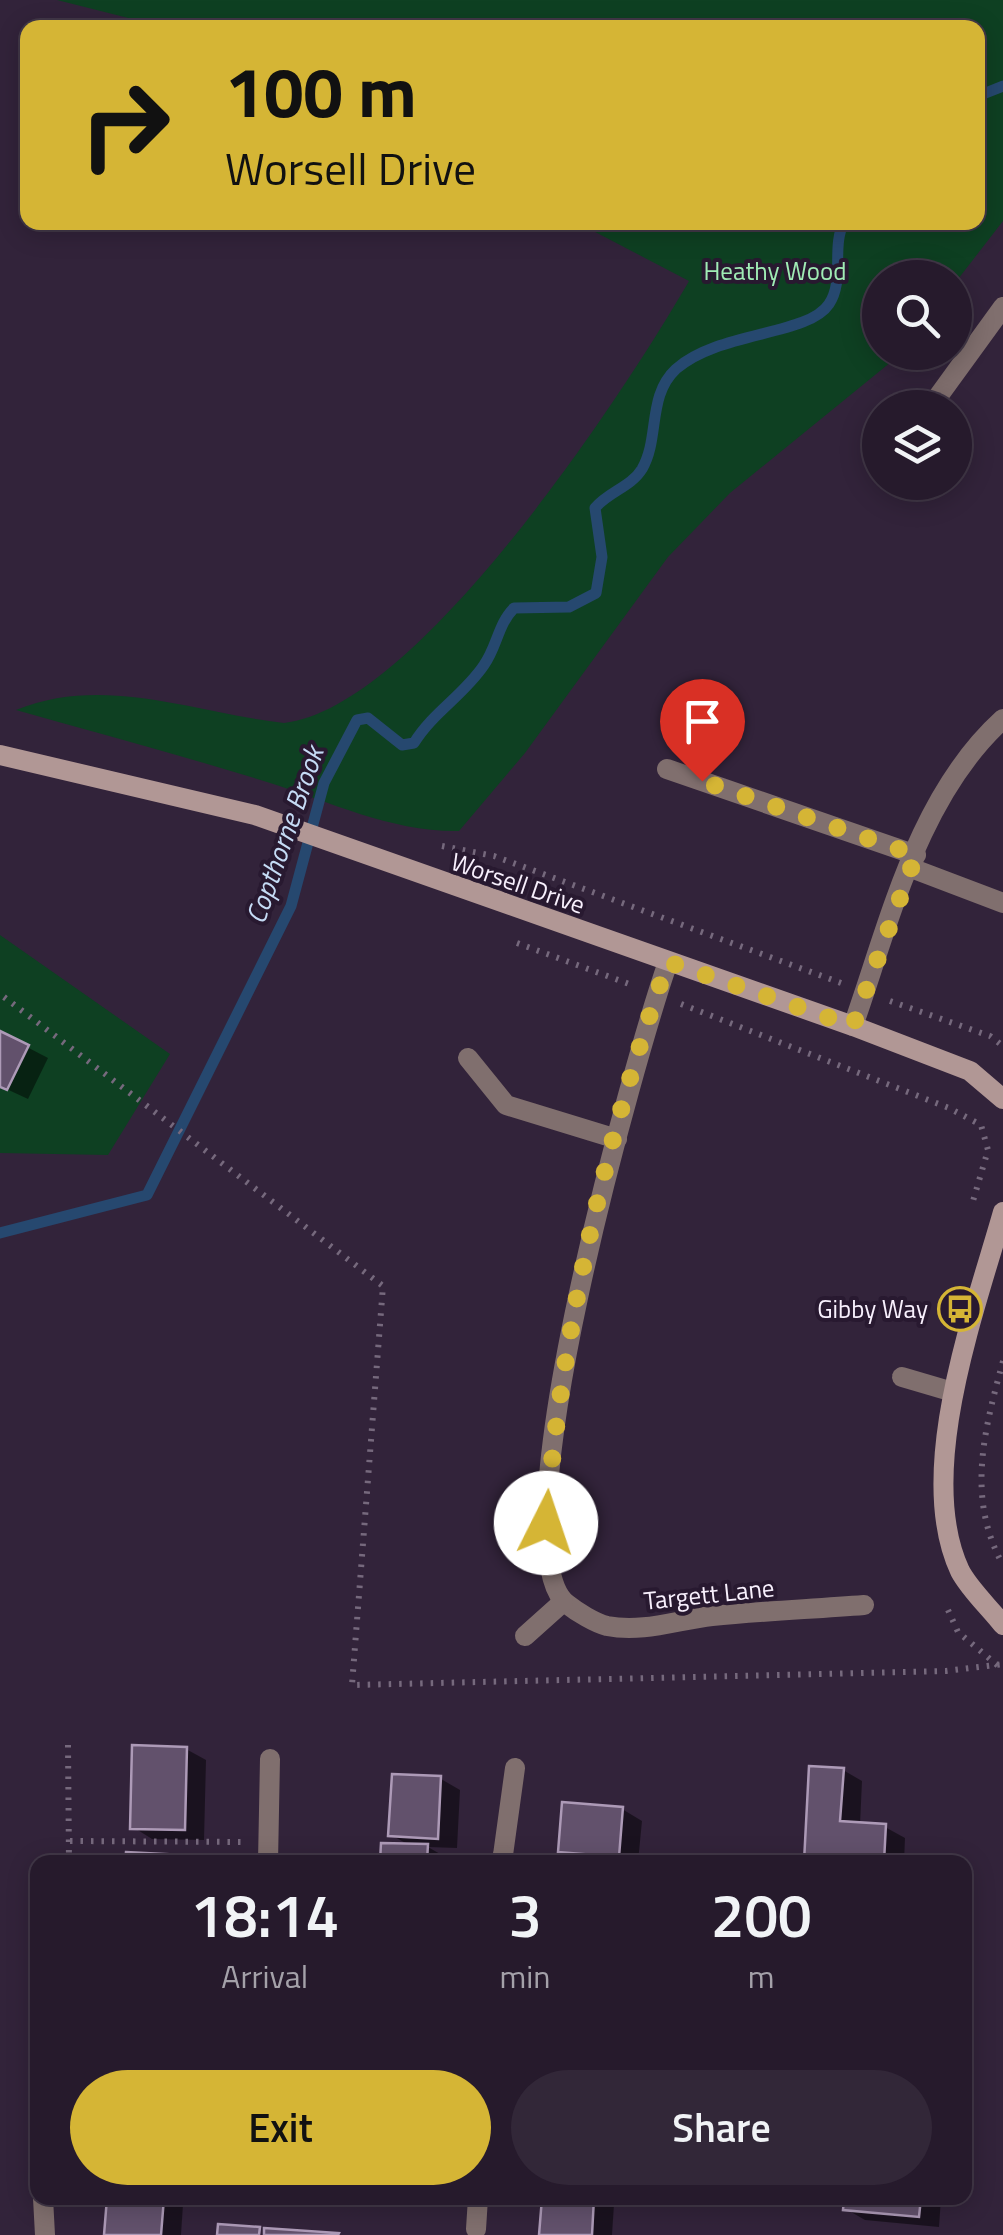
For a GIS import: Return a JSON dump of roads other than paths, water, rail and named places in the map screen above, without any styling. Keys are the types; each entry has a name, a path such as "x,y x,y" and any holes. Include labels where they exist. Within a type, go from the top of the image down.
{"street":[{"path":"943,390 1003,307"},
{"path":"853,1026 945,786 978,742 1003,719"},
{"name":"Worsell Drive","path":"0,755 255,815 853,1026 970,1071 1003,1100"},
{"path":"667,769 913,862 1003,903"},
{"path":"525,1636 563,1602 544,1552 551,1465 584,1258 668,962"},
{"path":"468,1058 506,1105 617,1139"},
{"path":"1003,1212 953,1392 947,1428 944,1515 961,1572 1003,1625"},
{"path":"902,1378 953,1392"},
{"name":"Targett Lane","path":"563,1602 604,1626 649,1628 708,1616 864,1605"},
{"path":"268,1853 270,1759"},
{"path":"504,1855 515,1768"},
{"path":"44,2205 45,2235"},
{"path":"476,2228 478,2205"}],"waterway":[{"name":"Copthorne Brook","path":"985,93 1003,86"},
{"name":"Copthorne Brook","path":"0,1233 147,1195 291,906 324,783 357,720 368,718 402,745 414,743 484,665 514,608 569,607 596,593 602,557 595,508 642,469 651,444 657,404 667,380 676,369 715,347 783,329 818,314 834,295 841,230"}],"place":[{"name":"Gibby Way","path":"960,1309"}],"park label":[{"name":"Heathy Wood","path":"775,271"}]}
